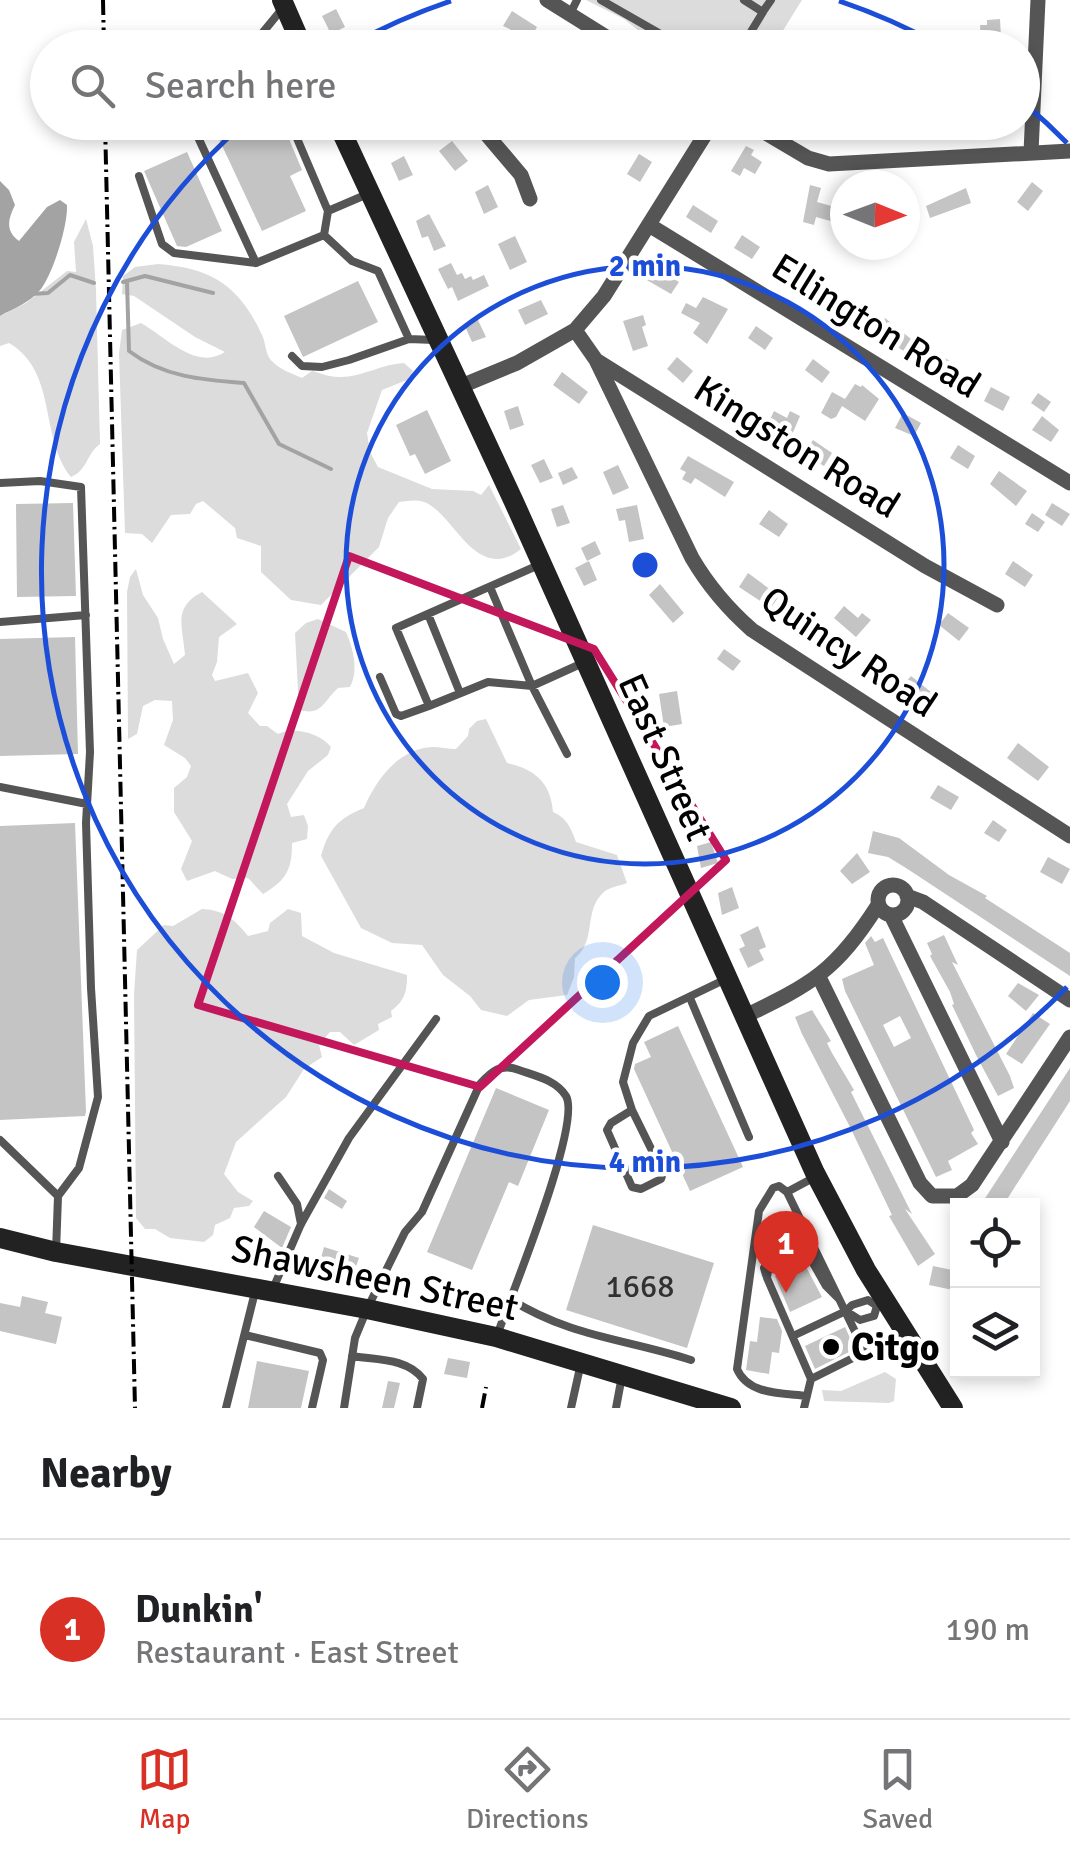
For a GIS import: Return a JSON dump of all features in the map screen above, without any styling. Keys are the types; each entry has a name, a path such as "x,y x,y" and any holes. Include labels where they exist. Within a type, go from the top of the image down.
{"main road":[{"path":"283,3 295,30"},
{"name":"East Street","path":"345,140 816,1176 882,1305 953,1408"},
{"name":"Shawsheen Street","path":"0,1238 56,1252 367,1308 496,1337 730,1408"}],"street":[{"path":"547,0 573,7 602,30"},
{"path":"1036,30 1038,0"},
{"path":"491,140 520,174 530,200"},
{"path":"459,387 517,363 575,330 604,296 701,140"},
{"path":"777,140 808,158 829,164 1070,151"},
{"path":"1030,152 1031,140"},
{"name":"Ellington Road","path":"649,224 1070,483"},
{"name":"Kingston Road","path":"575,330 596,360 925,566 997,605"},
{"name":"Quincy Road","path":"596,360 692,558 710,588 730,610 752,630 1070,836"},
{"path":"1002,1142 884,910 880,891 898,886 907,896 938,912 1070,1000"},
{"path":"743,1017 819,976 884,910 904,910 907,896"},
{"path":"819,976 926,1191 932,1196 948,1198 966,1192 978,1179 1070,1036"}],"lane":[{"path":"602,0 653,30"},
{"path":"744,0 762,13"},
{"path":"752,30 771,0"},
{"path":"263,30 283,3"},
{"path":"198,140 256,262"},
{"path":"298,140 328,211 324,235"},
{"path":"139,176 162,244 174,253 256,262 324,235"},
{"path":"328,211 370,192"},
{"path":"324,235 352,261 378,271 409,339"},
{"path":"292,356 302,366 322,367 409,339 436,340"},
{"path":"0,484 40,482 81,488 90,752 91,988 98,1098 79,1168 58,1196 56,1252"},
{"path":"429,706 396,628 541,564"},
{"path":"490,587 532,686 568,754"},
{"path":"428,614 460,694"},
{"path":"0,622 86,616"},
{"path":"380,678 396,714 401,716 488,682 532,686 585,662"},
{"path":"0,787 88,804"},
{"path":"632,1110 610,1123 607,1130 632,1188 641,1189 661,1179 663,1173 632,1110 623,1082 633,1044 649,1016 726,980"},
{"path":"690,998 749,1137"},
{"path":"226,1408 245,1335 264,1289 350,1138 436,1019"},
{"path":"344,1408 355,1338 367,1308 405,1232 422,1212 480,1084 492,1070 510,1066 555,1083 568,1098 570,1117 545,1205 496,1337"},
{"path":"0,1140 58,1196"},
{"path":"278,1176 297,1204 302,1224"},
{"path":"787,1192 816,1176"},
{"path":"807,1396 750,1386 742,1381 737,1369 759,1211 762,1200 776,1186 787,1192 866,1352 811,1379"},
{"path":"804,1224 796,1246 766,1263 764,1272 811,1379 804,1408"},
{"path":"768,1278 772,1267 804,1254 812,1259 826,1286 844,1307 860,1320 874,1316 882,1305 868,1300 844,1307 794,1335"},
{"path":"510,1299 543,1320 691,1360"},
{"path":"245,1335 320,1354 323,1360 312,1408"},
{"path":"352,1356 415,1369 422,1380 417,1408"},
{"path":"571,1408 581,1363"},
{"path":"616,1408 622,1376"}],"highlighted area":[{"path":"349,556 594,649 726,860 480,1087 198,1005"}],"shaded area":[{"path":"586,0 802,0 783,30 638,30"},
{"path":"0,181 15,205 9,224 19,241 47,207 60,200 67,205 67,214 46,282 32,298 0,316"},
{"path":"86,219 93,246 96,290 100,444 71,477 61,461 35,371 9,343 0,346 0,316 26,303 67,271 76,272 74,242"},
{"path":"158,264 193,270 221,282 244,303 271,360 302,378 312,371 346,377 404,363 413,371 407,380 382,390 367,433 378,467 432,489 481,495 489,485 521,549 506,558 493,559 470,546 430,505 399,502 388,518 379,547 321,605 291,600 261,572 261,546 237,538 235,528 203,501 190,514 171,515 152,543 142,534 125,533 119,353 122,330 141,323 192,355 214,357 225,352 134,296 122,294 123,276 135,267"},
{"path":"136,569 143,595 158,618 174,664 185,655 183,612 202,592 237,624 219,637 212,675 215,681 248,673 258,693 248,713 260,726 278,734 306,732 331,747 328,755 308,771 287,804 291,817 304,815 307,839 292,843 286,873 263,894 248,878 232,879 215,871 187,881 181,869 192,841 174,812 174,788 187,777 191,766 164,745 173,720 172,701 155,700 143,706 137,734 128,739 127,592"},
{"path":"318,619 346,632 353,652 354,673 350,687 338,688 322,706 313,711 299,710 295,633"},
{"path":"486,719 507,763 540,779 549,793 553,812 568,824 576,842 617,855 627,883 606,890 598,899 586,943 575,958 574,977 567,995 529,1000 507,1016 481,1010 443,975 422,945 392,943 361,928 321,856 336,826 364,808 382,777 399,760 420,749 456,749 477,721"},
{"path":"202,909 229,917 248,936 268,931 270,923 288,909 301,913 302,936 334,953 407,975 402,999 391,1011 392,1017 378,1024 379,1030 354,1045 340,1032 330,1032 319,1045 322,1057 304,1069 286,1097 236,1142 224,1174 238,1192 253,1201 249,1206 234,1208 230,1218 215,1225 213,1235 204,1242 170,1238 155,1229 145,1229 136,1218 134,994 137,950 164,925 173,926"},
{"path":"885,1372 896,1379 894,1401 824,1401 822,1390 841,1391"}],"building":[{"path":"336,9 345,27 329,30 322,16"},
{"path":"512,11 537,27 511,30 503,26"},
{"path":"1000,19 1001,30 980,30 980,25 987,25 987,20"},
{"path":"219,140 289,140 302,170 290,176 306,211 262,231"},
{"path":"452,141 468,161 455,171 439,151"},
{"path":"746,146 762,162 755,174 744,168 740,176 731,171"},
{"path":"187,152 222,231 186,247 177,246 144,171"},
{"path":"639,154 652,162 640,182 627,174"},
{"path":"404,156 413,175 399,181 391,163"},
{"path":"1032,182 1043,191 1028,211 1017,202"},
{"path":"488,185 498,207 484,214 475,192"},
{"path":"810,185 821,188 817,202 830,206 830,221 816,217 814,225 803,222"},
{"path":"966,188 971,203 930,218 926,206"},
{"path":"693,205 718,221 711,233 686,217"},
{"path":"429,214 446,246 434,251 428,236 422,238 416,221"},
{"path":"742,235 760,247 752,259 734,248"},
{"path":"515,236 527,262 510,270 498,244"},
{"path":"451,263 457,275 462,273 465,279 471,276 473,280 484,275 489,286 458,301 438,269"},
{"path":"796,268 818,279 812,291 790,280"},
{"path":"651,270 659,275 662,270 679,282 671,294 645,279"},
{"path":"358,281 378,322 303,357 284,316"},
{"path":"703,297 728,309 707,344 693,333 700,323 681,313 686,303 696,308"},
{"path":"541,300 548,314 525,325 518,310"},
{"path":"850,301 867,312 860,324 842,312"},
{"path":"643,315 648,346 633,351 623,321"},
{"path":"477,318 486,337 472,342 464,324"},
{"path":"885,318 911,339 904,351 885,340 888,335 878,330"},
{"path":"756,326 773,338 765,350 748,338"},
{"path":"939,354 956,365 948,378 931,367"},
{"path":"677,357 693,371 683,383 667,369"},
{"path":"813,359 830,372 822,383 805,370"},
{"path":"562,372 588,392 579,404 553,385"},
{"path":"855,384 879,399 865,421 842,406 831,419 821,413 832,392 845,399"},
{"path":"991,387 1010,397 1003,411 984,401"},
{"path":"1038,393 1051,402 1044,412 1031,403"},
{"path":"518,406 524,425 510,430 504,411"},
{"path":"427,410 451,461 425,474 415,454 410,456 396,425"},
{"path":"774,411 787,418 790,411 800,416 791,437 767,426"},
{"path":"903,413 921,423 914,436 895,428"},
{"path":"1042,416 1059,430 1051,442 1032,430"},
{"path":"813,440 832,453 824,466 804,454"},
{"path":"958,445 975,456 968,469 950,458"},
{"path":"688,456 734,482 725,497 695,478 691,484 682,479 686,472 680,469"},
{"path":"544,459 553,478 540,483 531,465"},
{"path":"618,465 629,488 613,495 603,472"},
{"path":"572,467 578,478 563,485 558,473"},
{"path":"999,471 1027,491 1016,506 990,484"},
{"path":"73,503 76,596 17,597 16,504"},
{"path":"1052,503 1070,514 1062,526 1045,515"},
{"path":"563,505 570,523 557,527 551,509"},
{"path":"637,505 644,539 629,542 625,520 619,521 616,509"},
{"path":"769,510 788,524 779,537 759,524"},
{"path":"1032,513 1045,522 1038,532 1025,524"},
{"path":"595,541 601,554 587,561 581,548"},
{"path":"589,561 597,580 584,586 575,568"},
{"path":"1013,561 1033,575 1025,587 1005,574"},
{"path":"748,573 779,596 771,608 739,587"},
{"path":"660,584 684,613 673,623 649,595"},
{"path":"844,606 858,618 862,613 871,620 856,637 834,618"},
{"path":"948,613 969,628 959,641 939,625"},
{"path":"75,637 78,754 0,756 0,639"},
{"path":"724,649 741,661 733,671 717,659"},
{"path":"911,676 931,692 920,705 900,689"},
{"path":"677,691 682,724 664,727 659,694"},
{"path":"1018,743 1049,767 1038,781 1007,758"},
{"path":"938,785 959,797 951,810 930,798"},
{"path":"993,820 1007,830 999,842 984,833"},
{"path":"75,823 85,1116 0,1120 0,826"},
{"path":"873,831 899,838 1070,953 1070,976 888,857 868,853"},
{"path":"711,842 718,863 701,868 697,846"},
{"path":"857,853 870,872 852,884 840,871"},
{"path":"1048,857 1070,869 1062,884 1040,872"},
{"path":"732,887 739,908 722,915 718,893"},
{"path":"758,926 766,947 759,950 764,960 748,968 739,949 745,946 740,935"},
{"path":"944,935 958,965 952,962 1010,1076 1014,1088 998,1096 930,956 927,943"},
{"path":"871,936 875,942 883,938 974,1130 971,1133 978,1144 948,1161 952,1170 936,1177 845,991 842,979 874,965 865,943","holes":["900,1016 911,1038 894,1047 883,1025"]},
{"path":"1018,983 1039,995 1026,1011 1008,996"},
{"path":"812,1010 831,1041 827,1043 854,1090 851,1092 912,1214 905,1209 935,1254 918,1266 889,1216 892,1215 850,1127 802,1034 795,1017"},
{"path":"1033,1013 1050,1024 1022,1064 1006,1054"},
{"path":"678,1026 743,1167 690,1191 634,1069 635,1064 651,1057 644,1042"},
{"path":"1070,1068 1070,1101 1008,1198 985,1198"},
{"path":"496,1088 549,1110 518,1186 509,1182 472,1270 427,1252"},
{"path":"329,1189 347,1201 342,1209 324,1198"},
{"path":"264,1211 291,1227 282,1248 254,1227"},
{"path":"593,1225 714,1263 687,1348 566,1310"},
{"path":"324,1247 359,1258 354,1272 335,1265 334,1270 319,1265"},
{"path":"804,1263 822,1297 790,1312 775,1276"},
{"path":"933,1266 950,1270 950,1289 929,1285"},
{"path":"22,1296 48,1302 45,1313 62,1317 56,1344 0,1331 0,1303 20,1307"},
{"path":"760,1317 777,1319 782,1331 779,1353 772,1352 769,1374 746,1370 750,1341 757,1342"},
{"name":"Citgo","path":"845,1327 855,1349 815,1369 805,1346"},
{"path":"448,1358 470,1362 467,1378 444,1374"},
{"path":"257,1361 309,1371 301,1408 248,1408"},
{"path":"388,1381 400,1383 394,1408 382,1408"}],"waterway":[{"path":"31,294 48,293 70,275 94,283"},
{"path":"123,282 145,276 213,293"},
{"path":"127,282 129,351 170,372 244,383 279,444 331,469"}],"railway":[{"path":"103,0 104,30"},
{"path":"105,140 135,1408"},
{"path":"482,1408 486,1387"}],"place":[{"name":"Dunkin'","path":"786,1293"},
{"name":"Citgo","path":"831,1347"}]}
